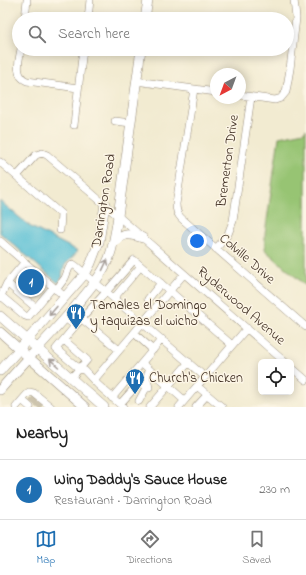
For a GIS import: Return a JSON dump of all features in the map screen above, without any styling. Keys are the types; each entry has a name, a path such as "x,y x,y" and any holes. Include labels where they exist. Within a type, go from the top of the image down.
{"main road":[{"path":"146,12 148,0"},
{"name":"Darrington Road","path":"0,390 28,358 38,349 95,282 109,258 114,242 118,216 140,56"},
{"name":"Darrington Road","path":"0,371 85,274 99,242 105,204"},
{"path":"114,242 123,235 128,234 143,238"},
{"path":"0,316 104,407"},
{"path":"0,332 84,407"}],"street":[{"path":"26,12 27,0"},
{"path":"89,12 90,0"},
{"path":"294,0 296,18 294,27"},
{"path":"20,56 18,70 19,75 23,80 78,88"},
{"path":"74,125 82,56"},
{"path":"246,96 275,100 281,98 286,92 289,56"},
{"path":"136,81 210,91"},
{"name":"Colville Drive","path":"194,89 176,208 178,215 306,327"},
{"name":"Bremerton Drive","path":"216,249 228,234 233,221 251,97"},
{"path":"116,121 131,123"},
{"name":"Ryderwood Avenue","path":"17,176 36,155 40,153 47,155 282,359"},
{"path":"0,162 61,214 60,230"},
{"path":"0,242 65,297"},
{"path":"70,378 87,360 56,349 134,260 232,345"},
{"path":"24,263 4,284 0,297 26,317 29,316 54,288 62,282 69,268 72,265 76,266 205,376"},
{"path":"114,298 141,266"},
{"path":"94,380 184,274"},
{"path":"148,299 161,283"},
{"path":"4,284 36,308"},
{"path":"65,318 75,326"},
{"path":"82,319 119,350"},
{"path":"179,407 247,328"},
{"path":"134,333 153,350"},
{"path":"112,398 162,339"},
{"path":"64,340 70,354 80,368 121,406 138,384 142,383 145,385 146,388 139,401"},
{"path":"150,407 189,362"},
{"path":"142,363 184,400"},
{"path":"134,407 148,392 149,388 146,377 150,370"},
{"path":"294,370 306,380"},
{"path":"197,386 222,407"},
{"path":"16,407 30,392 34,393 39,403"},
{"path":"196,407 207,395"},
{"path":"22,400 39,403"}],"green space":[{"path":"306,129 306,286 265,250 265,234 279,137 304,132"}],"water":[{"path":"0,201 31,227 78,251 65,265 62,278 58,283 0,233"}],"tunnel":[{"path":"32,403 36,398"},
{"path":"37,407 40,403"}],"place":[{"name":"Wing Daddy's Sauce House","path":"31,282"},
{"name":"Tamales el Domingo y taquizas el wicho","path":"76,330"},
{"name":"Church's Chicken","path":"135,395"}]}
